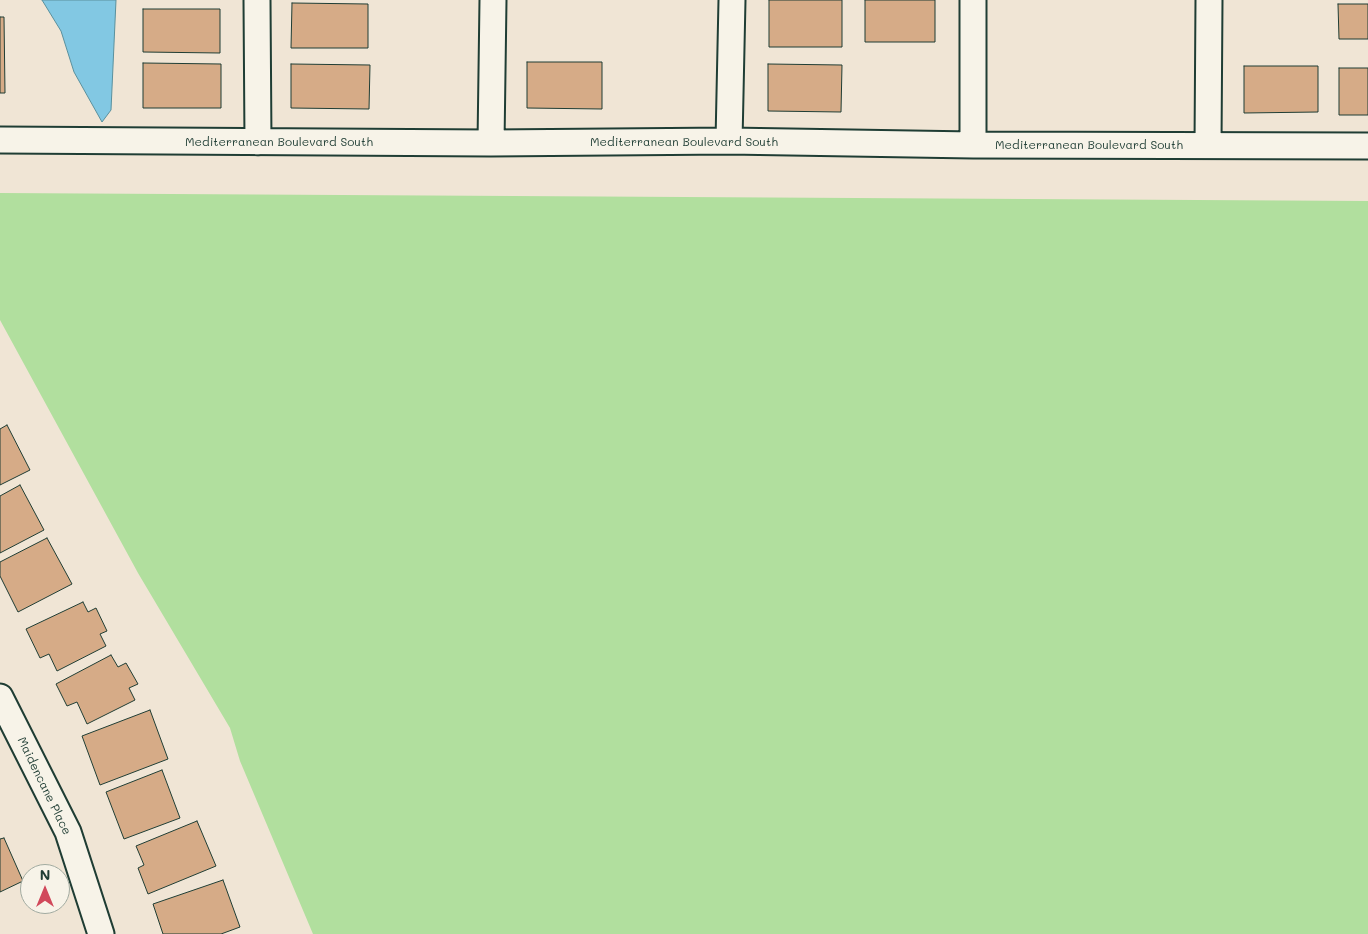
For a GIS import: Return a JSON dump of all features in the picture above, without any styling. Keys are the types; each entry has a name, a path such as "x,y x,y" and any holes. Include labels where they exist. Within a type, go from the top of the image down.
{"street":[{"path":"257,0 258,142"},
{"path":"491,143 493,0"},
{"path":"729,141 732,0"},
{"path":"972,145 973,0"},
{"path":"1208,145 1209,0"},
{"name":"Mediterranean Boulevard South","path":"0,140 491,143 729,141 972,145 1368,146"},
{"name":"Maidencane Place","path":"0,697 68,832 101,934"}],"green space":[{"path":"0,193 1368,201 1368,934 313,934 240,761 230,728 138,573 0,320"}],"water":[{"path":"42,0 116,0 111,110 102,122 74,72 61,31"}],"building":[{"path":"769,0 842,0 842,47 769,47"},
{"path":"865,0 935,0 935,42 865,42"},
{"path":"292,3 368,4 368,48 291,48"},
{"path":"1338,4 1368,4 1368,39 1339,39"},
{"path":"143,9 220,9 220,53 143,52"},
{"path":"0,17 4,17 5,93 0,93"},
{"path":"527,62 602,62 602,109 527,108"},
{"path":"143,63 221,64 221,108 143,108"},
{"path":"291,64 370,65 369,109 291,108"},
{"path":"768,64 842,65 841,112 768,111"},
{"path":"1244,66 1318,66 1318,112 1244,113"},
{"path":"1339,68 1368,68 1368,115 1339,115"},
{"path":"7,425 30,470 0,485 0,429"},
{"path":"20,485 44,530 0,553 0,496"},
{"path":"47,538 72,584 18,612 0,576 0,562"},
{"path":"83,602 88,612 96,608 107,631 100,634 106,646 57,671 49,654 40,658 26,629"},
{"path":"111,655 118,667 126,663 138,684 129,688 135,700 87,724 77,702 67,706 56,684"},
{"path":"150,710 168,759 100,785 82,736"},
{"path":"162,770 180,818 124,839 106,792"},
{"path":"197,821 216,866 148,894 138,868 144,865 136,846"},
{"path":"4,838 20,874 20,882 0,892 0,839"},
{"path":"223,880 240,927 221,934 163,934 153,904"}]}
